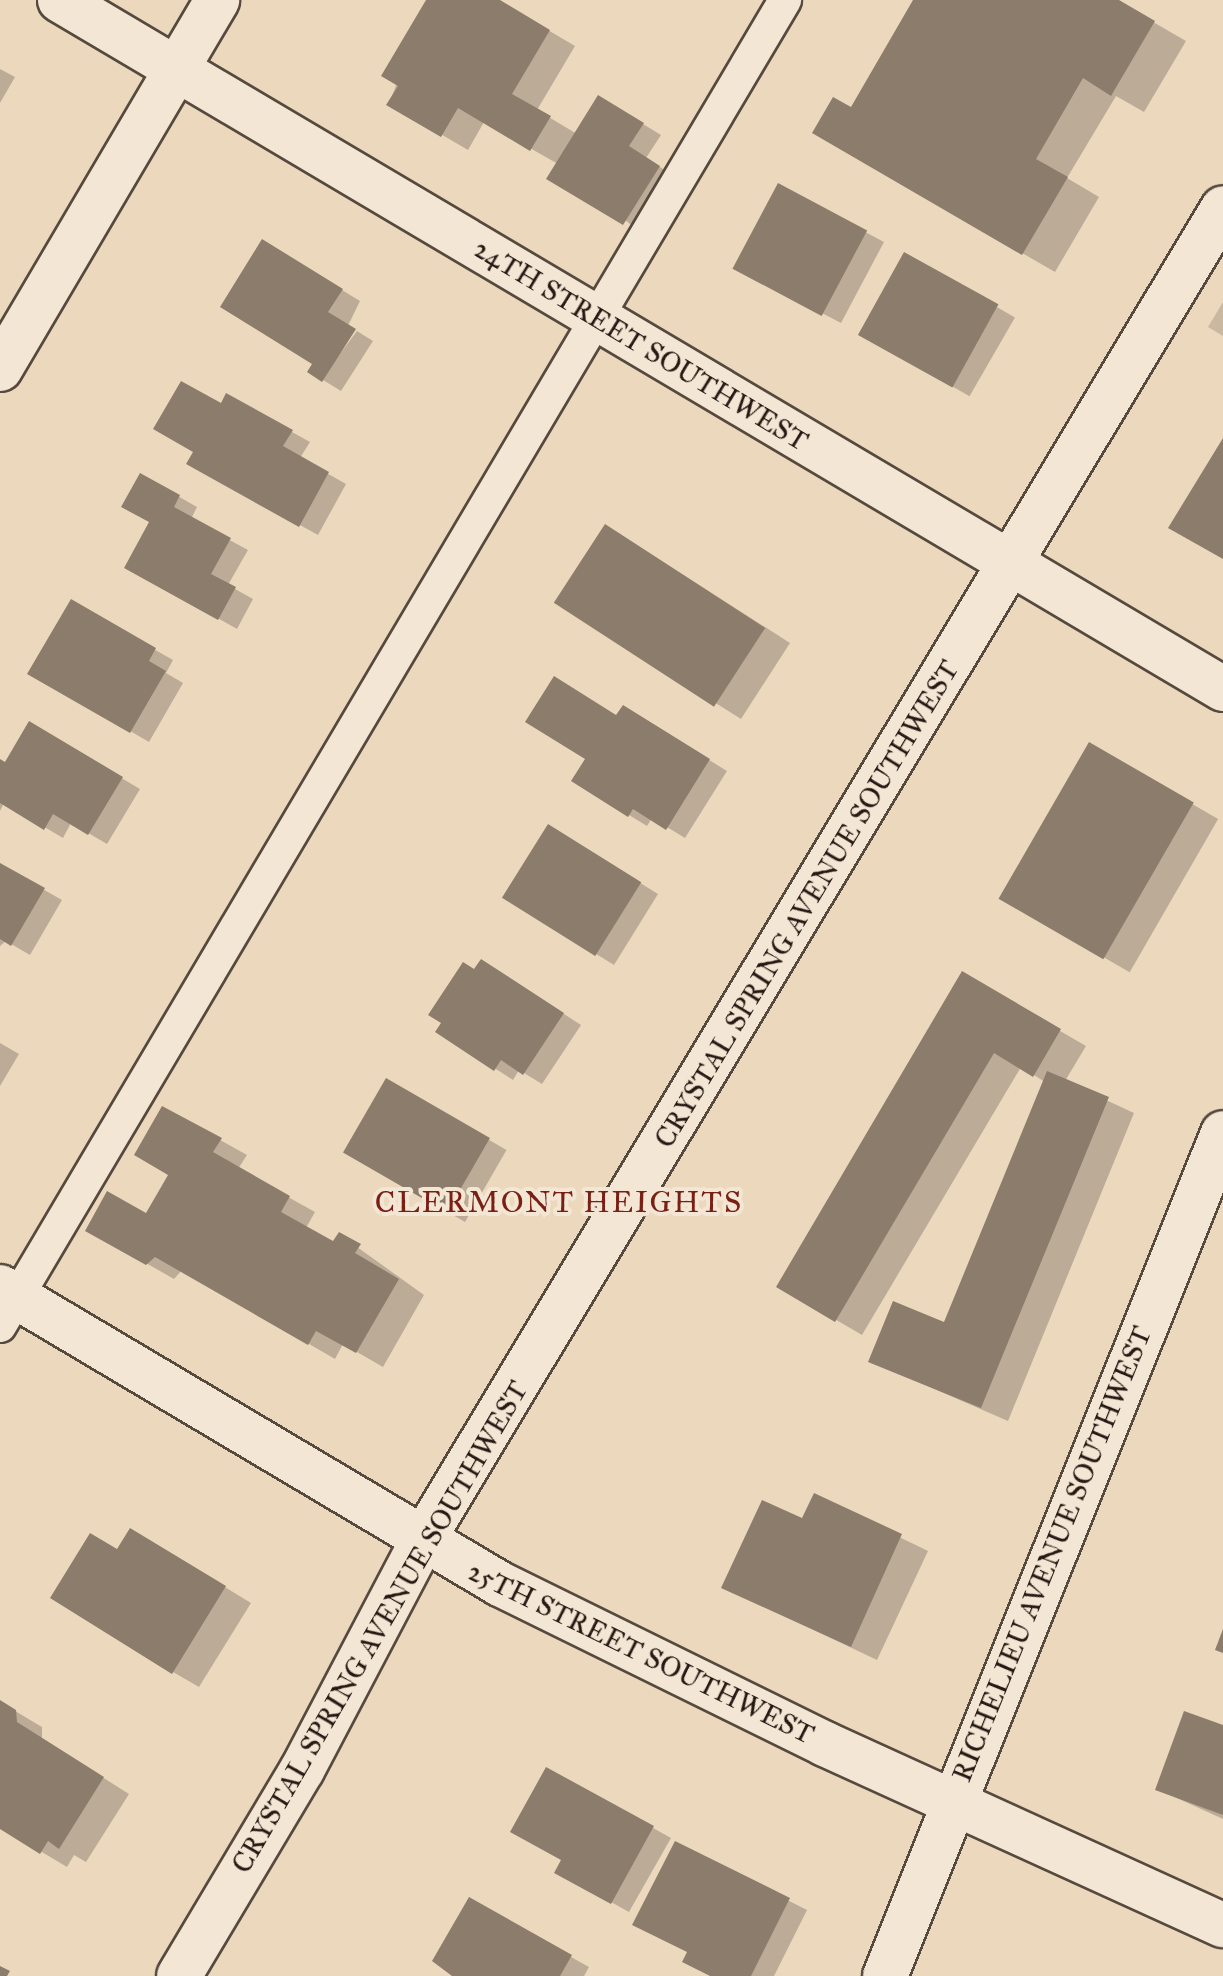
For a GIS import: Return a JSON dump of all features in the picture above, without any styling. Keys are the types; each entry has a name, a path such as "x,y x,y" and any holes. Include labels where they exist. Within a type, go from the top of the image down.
{"street":[{"name":"24TH STREET SOUTHWEST","path":"60,0 1223,689"},
{"path":"0,369 217,0"},
{"name":"CRYSTAL SPRING AVENUE SOUTHWEST","path":"179,1976 302,1770 421,1543 1013,564 1223,208"},
{"name":"RICHELIEU AVENUE SOUTHWEST","path":"885,1976 951,1803 1223,1133"},
{"name":"25TH STREET SOUTHWEST","path":"6,1304 421,1543 951,1803 1223,1925"}],"lane":[{"path":"6,1304 785,0"}],"shaded area":[{"path":"1223,302 1223,336 1208,327"}],"building":[{"path":"426,0 500,0 550,30 512,94 551,116 530,151 458,108 441,137 386,105 398,86 381,76"},
{"path":"913,0 1119,0 1155,21 1111,96 1083,78 1036,159 1068,177 1022,255 812,133 833,97 851,107"},
{"path":"598,95 644,123 629,146 660,166 623,225 546,179"},
{"path":"778,183 867,230 822,316 732,269"},
{"path":"262,239 343,289 328,312 356,329 322,382 307,372 312,364 220,307"},
{"path":"904,252 998,304 952,387 858,335"},
{"path":"181,381 221,403 226,393 293,430 283,446 329,472 299,527 186,464 193,452 153,429"},
{"path":"1223,438 1223,559 1168,528"},
{"path":"140,473 180,495 174,507 231,538 211,574 236,587 218,620 124,568 149,522 121,507"},
{"path":"605,524 765,628 714,707 554,603"},
{"path":"71,599 156,648 149,661 166,671 130,733 27,674"},
{"path":"554,676 616,715 623,705 710,759 666,830 633,809 628,817 571,781 585,759 525,722"},
{"path":"29,721 123,777 88,835 53,814 44,830 0,803 0,759 5,762"},
{"path":"1089,742 1194,802 1103,959 998,899"},
{"path":"548,824 641,882 595,956 502,898"},
{"path":"0,863 45,888 11,946 0,939"},
{"path":"481,959 564,1013 523,1075 501,1060 494,1071 435,1032 441,1023 428,1015 463,962 474,969"},
{"path":"962,971 1061,1029 1033,1077 994,1053 835,1322 776,1287"},
{"path":"1047,1071 1109,1097 981,1408 868,1362 893,1301 944,1322"},
{"path":"386,1078 490,1138 447,1212 343,1152"},
{"path":"162,1106 222,1138 213,1152 290,1196 281,1212 333,1241 339,1232 361,1244 355,1253 399,1279 356,1353 316,1331 308,1345 155,1257 146,1265 85,1231 107,1191 146,1213 168,1175 134,1155"},
{"path":"814,1493 902,1534 851,1647 721,1588 762,1500 802,1518"},
{"path":"130,1528 226,1586 172,1674 50,1598 90,1533 117,1549"},
{"path":"1223,1629 1223,1653 1215,1650"},
{"path":"0,1700 16,1710 17,1722 104,1777 59,1849 48,1841 40,1854 0,1829"},
{"path":"1184,1711 1223,1725 1223,1815 1155,1790"},
{"path":"546,1767 654,1826 611,1904 554,1873 561,1860 510,1832"},
{"path":"675,1841 790,1898 751,1976 710,1976 682,1962 687,1952 632,1925"},
{"path":"469,1897 572,1955 560,1976 452,1976 432,1961"},
{"path":"0,1966 10,1971 7,1976 0,1976"}],"district":[{"name":"CLERMONT HEIGHTS","path":"559,1202"}]}
